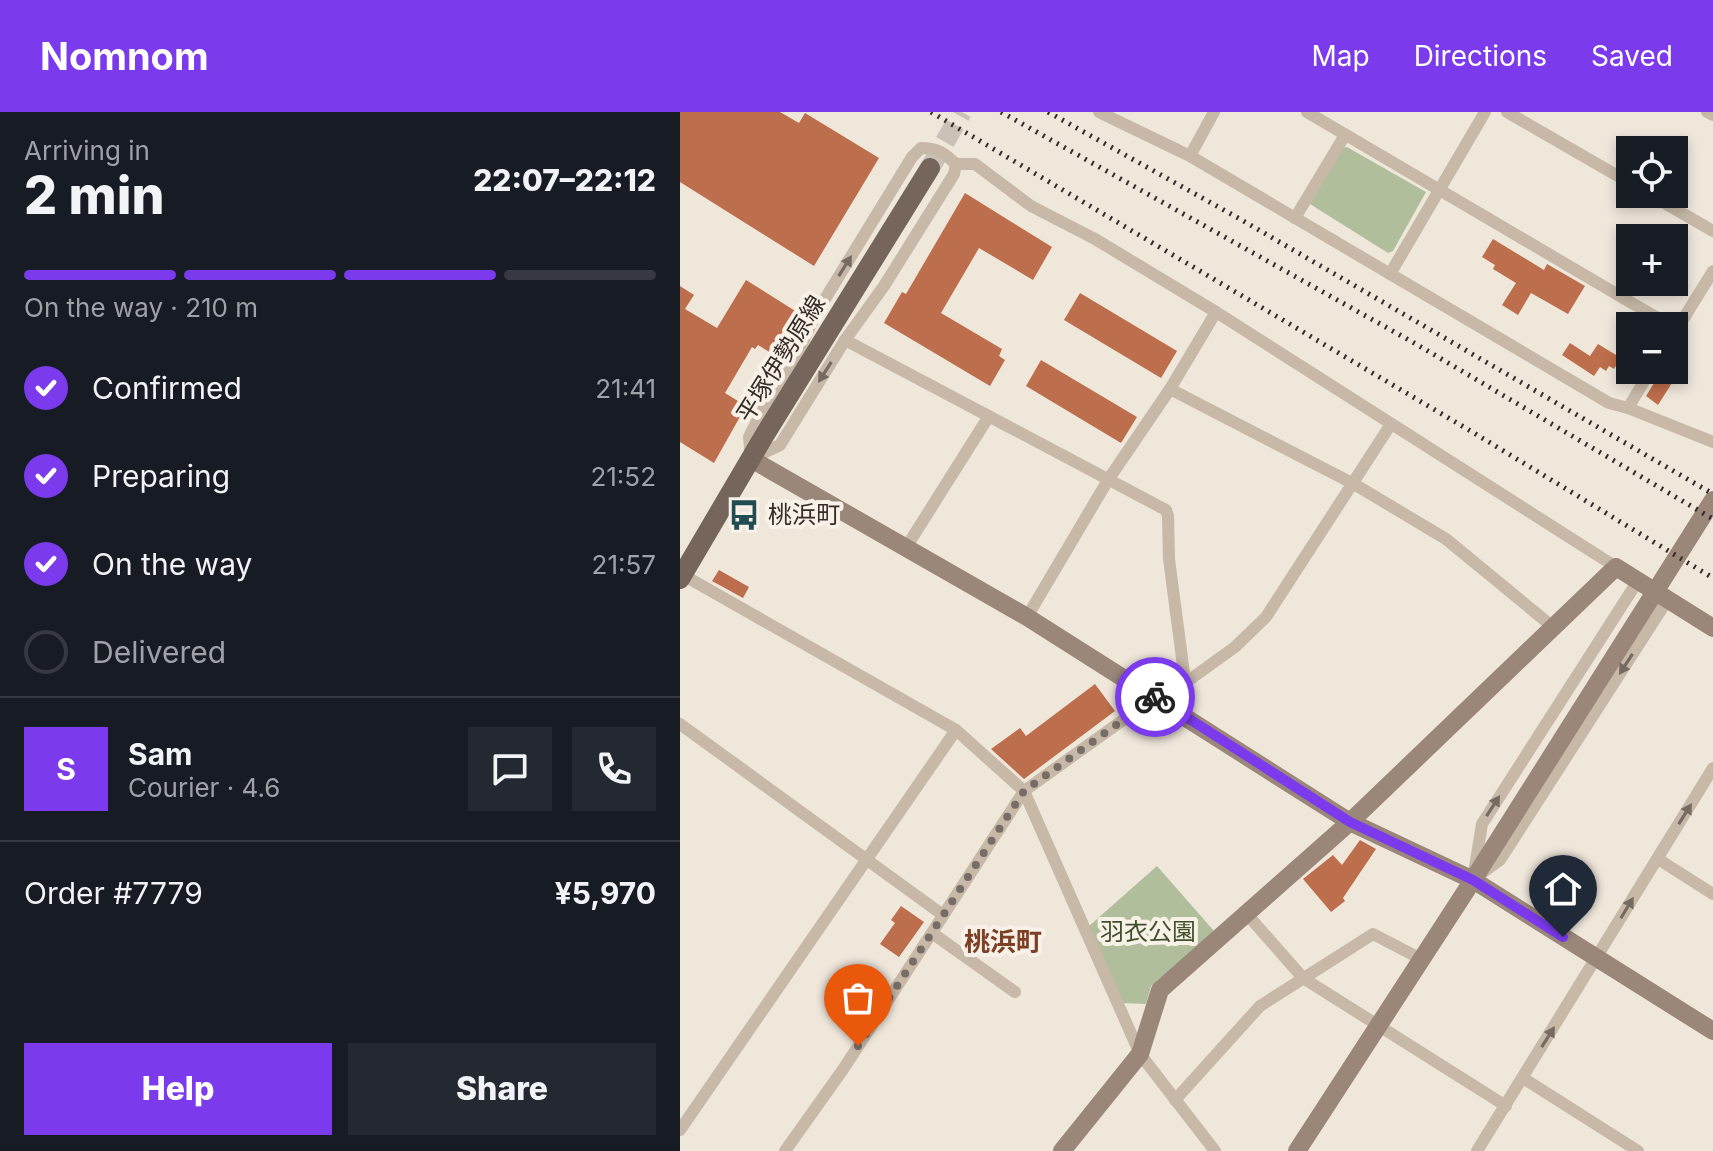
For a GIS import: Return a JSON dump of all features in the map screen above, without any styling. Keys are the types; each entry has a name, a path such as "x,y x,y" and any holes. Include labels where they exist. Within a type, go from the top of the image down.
{"main road":[{"name":"平塚伊勢原線","path":"681,577 930,168"}],"street":[{"path":"1099,112 1190,156 1609,403 1713,442"},
{"path":"1190,156 1214,112"},
{"path":"1307,112 1645,312"},
{"path":"1390,274 1485,112"},
{"path":"1507,112 1616,175"},
{"path":"1707,112 1713,115"},
{"path":"1295,218 1345,135"},
{"path":"751,459 749,437 817,312 912,157 921,148 931,148 941,150 956,164 975,164 1031,206 1095,239 1216,312 1713,628"},
{"path":"751,459 780,445 845,340 884,286 954,174 956,164"},
{"path":"1673,208 1713,231"},
{"path":"1685,312 1713,271"},
{"path":"1027,617 1108,480 1170,389 1216,312"},
{"path":"845,340 1166,510 1169,559 1185,681"},
{"path":"1628,408 1643,384"},
{"path":"1170,389 1354,484 1446,539 1553,627"},
{"path":"907,546 989,416"},
{"path":"785,1151 844,1068 1024,791 1155,697 1235,647 1266,617 1391,424"},
{"path":"751,459 1027,617 1350,822 1473,880 1713,1031"},
{"path":"1297,1151 1713,500"},
{"path":"1062,1151 1140,1054 1160,990 1350,822 1616,567"},
{"path":"681,577 956,730 1024,791 1140,1054 1215,1151"},
{"path":"1473,880 1482,824 1639,579"},
{"path":"1473,880 1500,860 1668,599"},
{"path":"680,724 943,915"},
{"path":"680,1130 956,730"},
{"path":"1477,1151 1658,859 1709,785 1713,768"},
{"path":"1658,859 1713,894"},
{"path":"1245,912 1303,978 1506,1106"},
{"path":"932,933 1015,992"},
{"path":"1175,1100 1260,1006 1373,934 1421,959"},
{"path":"1523,1078 1638,1151"}],"green space":[{"path":"1347,147 1426,192 1393,251 1388,253 1310,204 1343,148"},
{"name":"羽衣公園","path":"1157,866 1214,931 1151,986 1146,1004 1122,1003 1088,927"}],"building":[{"path":"680,112 780,112 799,123 805,113 879,158 814,266 680,182"},
{"path":"965,193 1052,247 1033,280 979,248 941,313 1002,349 999,356 1005,360 990,386 884,323 902,292 906,294"},
{"path":"1493,239 1544,270 1547,264 1585,286 1568,314 1531,293 1518,315 1502,305 1516,283 1493,269 1495,265 1482,257"},
{"path":"746,280 800,314 776,356 758,345 755,349 752,347 725,393 746,406 714,463 680,442 680,286 694,295 685,309 717,328"},
{"path":"1080,293 1177,351 1161,378 1064,320"},
{"path":"1570,343 1590,356 1598,344 1616,355 1616,366 1614,369 1609,366 1606,371 1600,367 1594,376 1562,355"},
{"path":"1041,360 1137,417 1121,443 1026,386"},
{"path":"1653,384 1671,384 1658,405 1646,396"},
{"path":"719,570 749,587 743,598 712,581"},
{"path":"1095,684 1115,711 1024,779 991,749 1020,728 1026,736"},
{"path":"1360,840 1376,849 1343,898 1345,901 1331,912 1303,879 1333,855 1342,865"},
{"path":"901,906 924,922 899,957 880,944 895,923 891,920"}],"tunnel":[{"path":"930,168 962,112"}],"railway":[{"path":"931,112 1713,578"},
{"path":"1001,112 1416,344 1713,519"},
{"path":"1048,112 1240,219 1713,494"}],"way so far":[{"path":"858,1046 1024,791 1155,697"}],"place":[{"name":"桃浜町","path":"744,515"}],"district":[{"name":"桃浜町","path":"1003,942"}],"route":[{"path":"1155,697 1350,822 1473,880 1563,937"}]}
